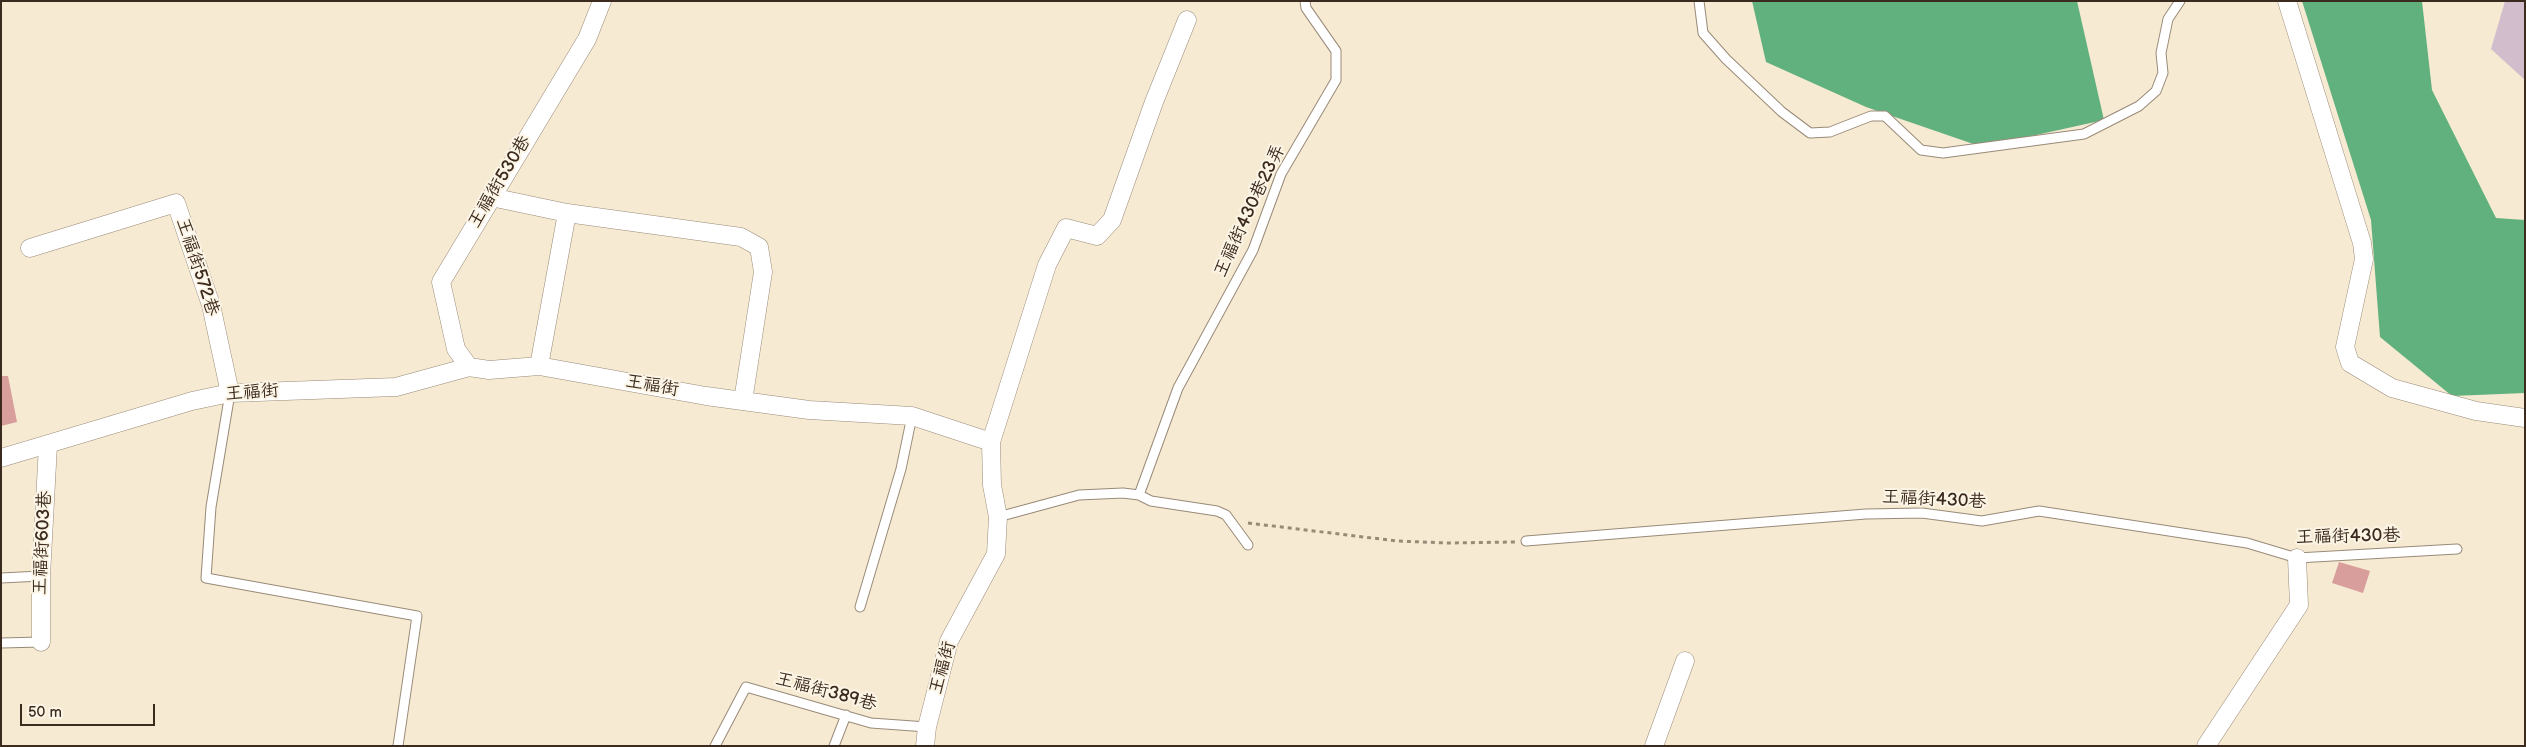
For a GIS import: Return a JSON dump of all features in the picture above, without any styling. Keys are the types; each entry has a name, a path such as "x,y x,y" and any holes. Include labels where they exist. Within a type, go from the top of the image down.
{"street":[{"name":"王福街530巷","path":"469,367 456,349 441,282 490,197 587,39 602,1"},
{"path":"2287,1 2362,243 2364,259 2345,347 2350,363 2392,388 2476,411 2525,418"},
{"path":"991,442 1047,265 1066,228 1097,236 1112,220 1154,102 1187,20"},
{"path":"490,197 567,213 741,237 759,248 763,272 743,401"},
{"name":"王福街572巷","path":"30,248 176,203 211,305 230,393"},
{"path":"539,366 567,213"},
{"name":"王福街","path":"1,458 192,401 230,393 396,387 469,367 489,370 539,366 743,401 809,410 912,416 991,442 992,485 998,518 996,554 949,641 925,746"},
{"name":"王福街603巷","path":"41,642 41,576 48,445"},
{"path":"2206,746 2299,605 2298,558"},
{"path":"1654,746 1685,661"}],"lane":[{"name":"王福街430巷23弄","path":"1140,494 1178,388 1253,250 1281,174 1336,80 1336,51 1306,8 1305,1"},
{"path":"1699,1 1703,33 1726,59 1782,112 1810,133 1830,132 1871,116 1885,116 1921,150 1943,153 2084,134 2139,106 2156,91 2163,73 2161,53 2168,19 2180,1"},
{"path":"230,393 211,507 206,578 416,616 398,746"},
{"path":"860,607 901,469 912,416"},
{"path":"998,518 1079,495 1140,494 1151,500 1217,511 1232,520 1248,545"},
{"name":"王福街430巷","path":"1526,541 1866,514 1922,513 1982,521 2039,511 2248,543 2298,558 2457,549"},
{"path":"1,578 41,576"},
{"path":"1,643 41,642"},
{"name":"王福街389巷","path":"715,746 746,688 871,723 928,727"},
{"path":"834,746 846,715"}],"path":[{"path":"1232,520 1397,541 1487,543 1526,541"}],"shaded area":[{"path":"2505,1 2525,1 2525,80 2491,49"}],"green space":[{"path":"1752,1 2077,1 2104,120 1982,147 1866,107 1766,62"},
{"path":"2302,1 2422,1 2432,90 2496,218 2525,220 2525,393 2452,396 2380,337 2371,220"}],"building":[{"path":"1,376 8,376 17,422 1,426"},
{"path":"2339,562 2370,571 2363,593 2332,583"}]}
